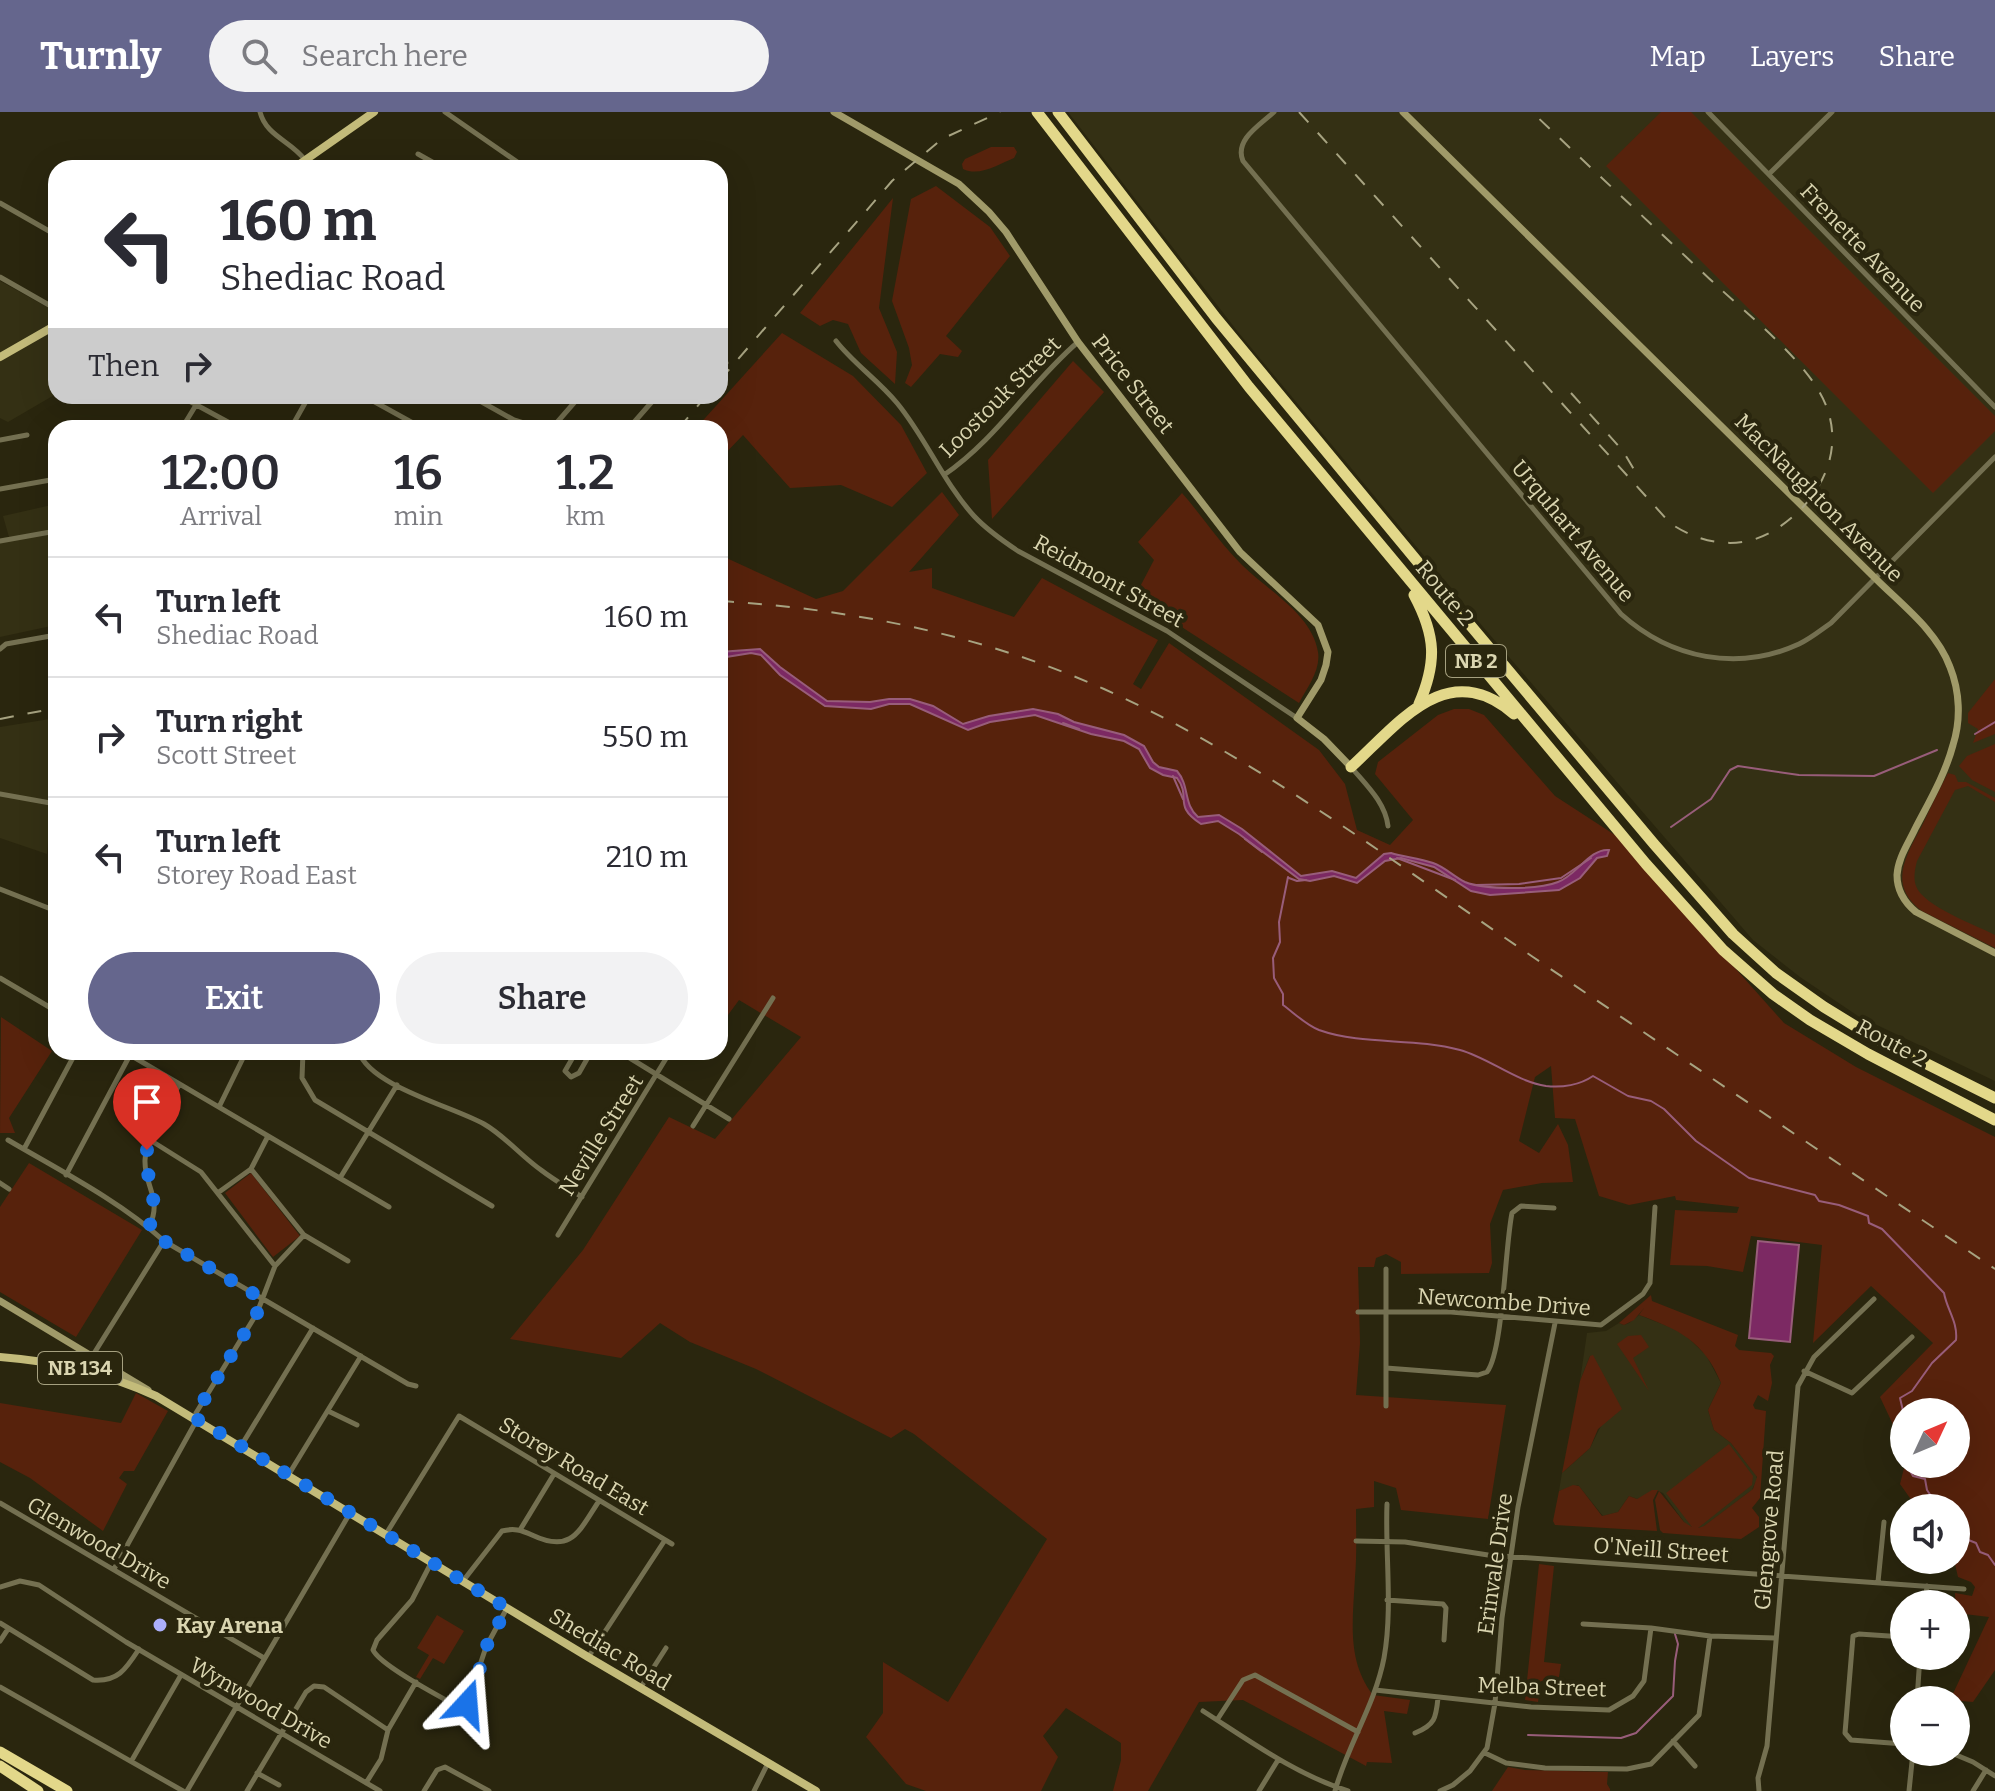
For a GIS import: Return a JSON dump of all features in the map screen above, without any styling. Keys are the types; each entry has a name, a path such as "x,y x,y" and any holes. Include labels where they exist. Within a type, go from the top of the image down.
{"highway":[{"name":"Route 2","path":"1037,112 1222,353 1384,551 1723,950 1773,994 1868,1054 1995,1120"},
{"name":"Route 2","path":"1058,112 1207,306 1465,619 1733,934 1776,973 1824,1007 1873,1037 1995,1098"},
{"path":"1384,551 1411,589 1432,637 1429,682 1419,705"},
{"path":"1351,767 1419,705 1438,695 1456,691 1479,692 1499,701 1554,754"},
{"path":"0,1752 67,1791"},
{"path":"0,1766 38,1791"}],"main road":[{"path":"305,160 374,112"},
{"path":"1,354 48,329"},
{"name":"Shediac Road","path":"0,1357 36,1359 85,1369 156,1396 816,1791"}],"street":[{"path":"260,112 269,131 298,150 305,160"},
{"path":"445,112 514,160"},
{"name":"Price Street","path":"834,112 959,184 989,212 1006,232 1078,342 1240,552 1318,625 1328,652 1326,665 1321,680 1297,718"},
{"name":"Urquhart Avenue","path":"1274,112 1243,140 1240,154 1243,161 1621,614 1642,633 1682,652 1709,659 1757,658 1801,643 1821,630 1995,457"},
{"name":"MacNaughton Avenue","path":"1403,112 1875,578 1942,649 1951,667 1959,709 1957,729 1945,770 1899,864 1898,886 1916,912 1995,953"},
{"name":"Frenette Avenue","path":"1708,112 1995,407"},
{"path":"1770,173 1832,112"},
{"path":"418,154 429,160"},
{"path":"0,203 48,230"},
{"path":"0,277 48,304"},
{"name":"Reidmont Street","path":"836,341 898,404 974,517 1018,551 1167,631 1297,718 1324,739 1351,767 1380,803 1388,826"},
{"name":"Loostouk Street","path":"944,475 978,448 1056,360 1078,342"},
{"path":"378,404 408,420"},
{"path":"485,404 514,420"},
{"path":"560,420 573,404"},
{"path":"636,420 650,404"},
{"path":"187,420 196,405 224,420"},
{"path":"0,440 27,435"},
{"path":"0,489 48,480"},
{"path":"0,541 48,532"},
{"path":"0,649 6,644 48,636"},
{"path":"0,794 48,803"},
{"path":"0,889 48,908"},
{"path":"0,978 48,1006"},
{"path":"693,1126 773,998"},
{"path":"24,1149 72,1060"},
{"path":"66,1175 124,1060"},
{"path":"137,1060 389,1207"},
{"path":"219,1107 242,1060"},
{"path":"303,1060 302,1078 315,1100 492,1206"},
{"path":"362,1060 419,1098 483,1123 541,1171 582,1197"},
{"path":"571,1060 565,1071 571,1077 579,1073 586,1060"},
{"path":"634,1060 729,1119"},
{"name":"Neville Street","path":"558,1235 666,1060"},
{"path":"149,1227 155,1210 145,1161 150,1140 179,1085"},
{"path":"340,1178 397,1085"},
{"path":"219,1192 251,1169 268,1136"},
{"path":"8,1140 149,1227 164,1241 416,1386"},
{"path":"150,1140 201,1172 275,1266"},
{"path":"251,1169 304,1235 348,1261"},
{"path":"0,1183 9,1189"},
{"path":"1386,1368 1482,1374 1492,1365 1512,1213 1521,1206 1554,1208"},
{"name":"Newcombe Drive","path":"1358,1312 1427,1311 1601,1325 1643,1294 1652,1275 1655,1207"},
{"path":"114,1569 196,1413 257,1313 275,1266 304,1235"},
{"path":"85,1369 164,1241"},
{"path":"1386,1269 1386,1406"},
{"name":"Glengrove Road","path":"1759,1791 1758,1778 1767,1746 1797,1394 1804,1371 1814,1357 1874,1299"},
{"path":"0,1301 156,1396"},
{"name":"Erinvale Drive","path":"1485,1753 1495,1703 1502,1618 1518,1507 1555,1323"},
{"path":"241,1446 313,1328"},
{"path":"1804,1371 1852,1393 1912,1337"},
{"path":"289,1474 361,1356"},
{"path":"328,1411 357,1425"},
{"name":"Storey Road East","path":"386,1534 459,1416 672,1544"},
{"path":"520,1530 554,1474"},
{"path":"463,1581 497,1534 508,1529 520,1530 556,1543 567,1541 577,1534 599,1501"},
{"name":"Glenwood Drive","path":"0,1503 264,1658"},
{"path":"1335,1789 1375,1690 1384,1657 1387,1504"},
{"path":"0,1687 185,1791 350,1512"},
{"path":"1878,1582 1884,1522"},
{"path":"588,1657 665,1540"},
{"name":"O'Neill Street","path":"1356,1541 1386,1541 1512,1557 1964,1589"},
{"path":"431,1563 412,1600 377,1640 373,1650 377,1657 455,1705 460,1707 471,1699 486,1647 507,1608"},
{"name":"Wynwood Drive","path":"0,1587 20,1581 39,1585 235,1708 380,1791"},
{"path":"1927,1586 1927,1590"},
{"path":"1387,1600 1443,1604 1446,1608 1444,1640"},
{"path":"0,1623 93,1680 110,1680 119,1675 139,1649"},
{"path":"1583,1624 1651,1628 1710,1636 1775,1638"},
{"path":"0,1641 8,1628"},
{"name":"Melba Street","path":"1375,1690 1495,1703 1609,1710 1633,1696 1644,1681 1651,1628"},
{"path":"1440,1791 1453,1785 1485,1753 1506,1763 1526,1766 1627,1769 1651,1764 1696,1720 1701,1710 1710,1636"},
{"path":"1890,1636 1853,1636 1845,1733 1849,1740 1890,1743"},
{"path":"641,1688 666,1648"},
{"path":"132,1760 181,1675"},
{"path":"1217,1720 1243,1680 1255,1675 1358,1732"},
{"path":"366,1783 381,1759 388,1730 416,1682"},
{"path":"247,1791 306,1692 314,1686 324,1687 388,1730"},
{"path":"1415,1733 1431,1727 1436,1718 1438,1698"},
{"path":"1203,1711 1278,1760 1335,1789 1348,1791"},
{"path":"1673,1741 1695,1766"},
{"path":"1259,1791 1278,1760"},
{"path":"1970,1762 1995,1776"},
{"path":"754,1791 768,1763"},
{"path":"1909,1791 1912,1766"},
{"path":"424,1791 433,1774 445,1767 489,1791"},
{"path":"1973,1791 1986,1770"},
{"path":"257,1773 279,1785"}],"shaded area":[{"path":"1068,112 1995,112 1995,1081 1858,1016 1800,977 1753,940 1484,628 1238,332"},
{"path":"1661,112 1691,112 1995,416 1995,431 1933,493 1606,166"},
{"path":"991,147 1014,147 1017,152 1014,158 989,169 976,172 963,169 965,159"},
{"path":"936,186 990,227 1010,256 946,336 962,351 958,357 940,354 911,387 905,383 912,365 909,348 892,301 911,199"},
{"path":"893,198 879,308 897,352 895,384 861,353 848,324 833,320 820,326 800,313"},
{"path":"0,281 48,308 48,399 8,422 0,418"},
{"path":"782,333 853,376 901,425 927,473 892,507 841,485 790,488 743,435 728,451 728,420 703,420 718,404 728,404 728,393"},
{"path":"1073,361 1104,392 992,519 988,460"},
{"path":"942,492 959,515 909,572 932,568 932,588 1014,617 1042,578 1158,640 1133,684 1141,689 1169,643 1319,750 1345,784 1357,830 1390,845 1413,820 1375,774 1378,762 1438,715 1454,709 1469,709 1484,715 1555,796 1618,837 1784,1023 1856,1067 1995,1137 1995,1670 1973,1702 1970,1702 1970,1686 1957,1686 1964,1670 1970,1670 1970,1657 1989,1617 1970,1615 1970,1596 1975,1587 1957,1574 1970,1574 1970,1494 1907,1494 1900,1484 1902,1478 1970,1478 1970,1398 1890,1398 1890,1418 1880,1397 1933,1343 1871,1286 1813,1343 1822,1245 1751,1236 1743,1272 1707,1266 1670,1265 1675,1210 1737,1213 1739,1207 1676,1200 1675,1196 1629,1205 1599,1196 1575,1119 1555,1118 1551,1066 1535,1077 1519,1141 1539,1153 1558,1124 1568,1145 1573,1182 1542,1183 1503,1190 1490,1224 1492,1263 1489,1273 1401,1274 1401,1262 1386,1254 1376,1258 1374,1267 1358,1267 1360,1343 1356,1395 1506,1405 1488,1519 1401,1510 1396,1488 1374,1481 1374,1507 1356,1509 1353,1639 1359,1668 1373,1695 1410,1700 1407,1714 1384,1711 1392,1763 1367,1762 1366,1766 1243,1700 1199,1702 1148,1791 1113,1791 1121,1760 1121,1743 1066,1708 1043,1736 1058,1757 1041,1791 926,1791 906,1784 866,1737 883,1713 883,1662 948,1702 1047,1539 914,1434 905,1429 891,1438 756,1369 690,1342 660,1323 621,1358 510,1339 583,1250 669,1117 715,1139 801,1037 739,1000 728,1015 728,559 816,599 843,591"},
{"path":"1182,493 1234,557 1298,614 1314,638 1318,652 1317,665 1299,703 1174,622 1132,602 1154,560 1138,542"},
{"path":"48,506 48,627 0,637 0,538 9,537 3,516"},
{"path":"760,649 827,701 910,699 933,706 963,724 1033,709 1124,735 1144,746 1159,767 1177,771 1190,806 1198,817 1219,815 1242,829 1301,876 1332,871 1356,878 1384,854 1391,853 1433,863 1474,885 1525,888 1565,879 1596,853 1609,850 1607,856 1597,858 1580,878 1559,890 1490,895 1471,891 1434,867 1401,858 1385,861 1357,883 1334,876 1310,881 1299,879 1218,821 1201,824 1192,817 1187,812 1177,778 1150,768 1139,749 1124,741 1091,734 1035,715 990,722 968,730 910,704 889,704 871,709 825,706 780,675 761,655 751,653 728,657 728,651"},
{"path":"1995,679 1995,734 1973,743 1978,729 1968,723 1968,713"},
{"path":"48,719 47,854 0,838 0,727"},
{"path":"1995,744 1995,792 1972,780 1959,766 1967,756"},
{"path":"1948,773 1955,775 1958,782 1966,782 1995,798 1995,802 1968,786 1955,790 1917,861 1915,883 1921,893 1939,908 1995,935 1995,948 1922,911 1911,901 1902,881 1910,848"},
{"path":"1,1017 48,1048 48,1057 9,1118 15,1133 0,1133"},
{"path":"29,1163 142,1230 76,1337 0,1292 0,1207"},
{"path":"251,1173 300,1236 273,1257 225,1193"},
{"path":"1758,1241 1799,1245 1790,1342 1749,1338"},
{"path":"1651,1295 1652,1301 1738,1335 1735,1346 1739,1350 1771,1353 1774,1356 1770,1365 1772,1383 1768,1401 1758,1395 1753,1405 1755,1409 1766,1411 1760,1498 1752,1508 1759,1517 1759,1527 1741,1539 1663,1533 1660,1530 1655,1500 1659,1491 1684,1522 1692,1527 1666,1493 1729,1444 1753,1476 1752,1485 1698,1528 1753,1489 1757,1477 1731,1443 1714,1430 1708,1410 1721,1383 1698,1347 1678,1332 1639,1315 1644,1308 1634,1320 1624,1325 1619,1323"},
{"path":"1639,1315 1675,1329 1677,1327 1706,1355 1721,1383 1708,1410 1714,1430 1731,1443 1756,1475 1752,1490 1702,1528 1687,1526 1663,1493 1656,1490 1637,1499 1629,1496 1618,1512 1603,1516 1578,1485 1559,1491 1562,1473 1590,1448 1601,1426 1590,1356 1580,1381 1587,1333 1606,1331 1619,1323 1624,1325"},
{"path":"1641,1335 1649,1347 1633,1358 1649,1391 1617,1344 1628,1336"},
{"path":"1593,1355 1622,1409 1598,1429 1590,1448 1562,1473 1580,1381"},
{"path":"136,1393 168,1411 134,1471 124,1471 119,1478 127,1484 103,1531 30,1478 0,1462 0,1403 121,1423"},
{"path":"1573,1485 1579,1486 1602,1516 1618,1512 1629,1496 1637,1499 1658,1490 1653,1500 1657,1531 1555,1525 1553,1521 1559,1491"},
{"path":"1539,1564 1554,1566 1544,1662 1561,1664 1558,1683 1541,1681 1538,1702 1525,1700"},
{"path":"437,1615 464,1631 444,1664 433,1658 420,1679 416,1677 429,1655 417,1648"},
{"path":"1508,1767 1608,1772 1610,1791 1492,1791"}],"waterway":[{"path":"1975,734 1995,722"},
{"path":"1063,723 1079,729"},
{"path":"1671,827 1711,799 1730,770 1738,766 1799,775 1874,776 1937,750"},
{"path":"1173,776 1183,799"},
{"path":"1245,839 1262,852"},
{"path":"1397,858 1455,880"},
{"path":"1476,885 1519,884 1561,878 1591,858"},
{"path":"1288,877 1279,922 1280,942 1273,958 1274,978 1283,994 1283,1005 1309,1025 1354,1038 1460,1050 1546,1086 1571,1085 1593,1076 1628,1096 1651,1101 1664,1109 1696,1141 1749,1178 1815,1195 1819,1201 1868,1216 1869,1223 1882,1229 1944,1293 1955,1327 1956,1340 1932,1363 1912,1391 1900,1398"},
{"path":"1289,878 1306,880"},
{"path":"1921,1478 1925,1479 1930,1494"},
{"path":"1970,1541 1976,1543 1980,1552 1988,1555 1995,1565"},
{"path":"1528,1735 1621,1738 1636,1733 1673,1696 1678,1644 1675,1634"}],"railway":[{"path":"728,371 892,181 942,139 1000,112"},
{"path":"1299,112 1670,523 1694,536 1720,542 1747,541 1773,531 1802,508 1822,479 1829,462 1832,427 1819,392 1778,341 1532,112"},
{"path":"1571,393 1623,451 1639,478"},
{"path":"686,420 699,404"},
{"path":"728,602 868,618 964,640 1058,670 1161,716 1271,779 1324,814 1995,1269"},
{"path":"0,719 48,710"}],"place":[{"name":"Kay Arena","path":"160,1625"}],"route":[{"path":"147,1150 146,1175 154,1194 155,1210 149,1227 164,1241 261,1298 257,1313 195,1418 507,1608 486,1647 467,1704"}]}
